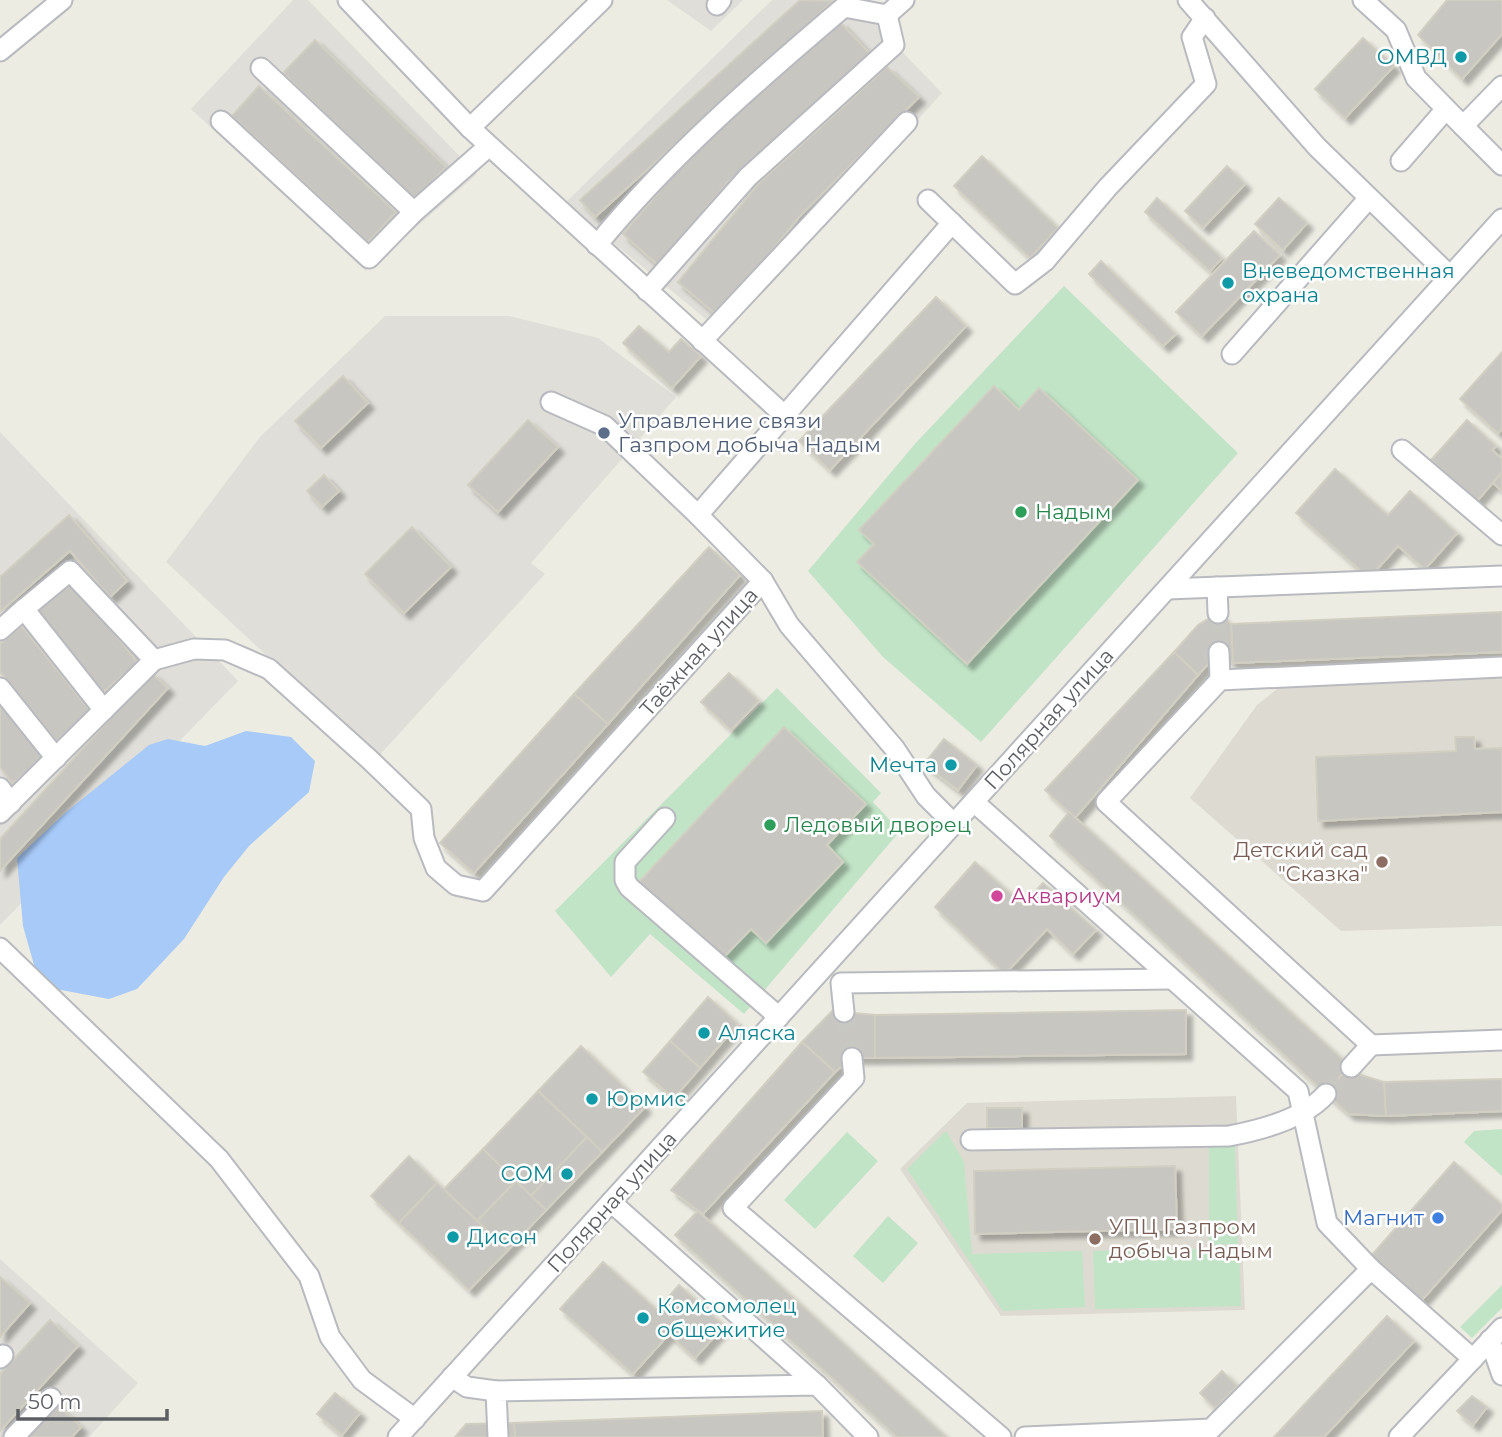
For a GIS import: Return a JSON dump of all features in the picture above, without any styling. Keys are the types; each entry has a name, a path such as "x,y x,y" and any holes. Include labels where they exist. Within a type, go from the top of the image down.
{"street":[{"path":"0,51 62,0"},
{"path":"348,0 470,128 785,415"},
{"path":"470,128 603,0"},
{"path":"887,15 904,0"},
{"path":"1188,0 1317,147 1450,276"},
{"path":"1363,0 1396,30 1416,78 1502,165"},
{"path":"597,245 632,202 786,56 844,7 887,15"},
{"path":"647,290 748,177 894,45 887,15"},
{"path":"928,200 1015,284 1045,261 1108,187 1206,83 1192,37 1205,18"},
{"path":"261,68 414,212"},
{"path":"1463,126 1502,86"},
{"path":"1401,161 1446,109"},
{"path":"221,121 369,258 414,212 489,146"},
{"path":"702,341 907,122"},
{"path":"1232,354 1369,198"},
{"name":"Полярная улица","path":"398,1437 1502,219"},
{"path":"698,515 952,223"},
{"path":"551,402 605,426 763,581"},
{"path":"1402,450 1502,536"},
{"path":"0,629 70,571 154,660 55,758 4,801"},
{"path":"1167,589 1502,576"},
{"name":"Таёжная улица","path":"154,660 194,649 225,650 269,669 421,809 424,838 436,868 456,886 483,891 763,581 789,625 895,749 926,796 954,824"},
{"path":"1217,587 1218,612"},
{"path":"24,609 104,710"},
{"path":"1219,652 1220,680"},
{"path":"1371,1045 1106,802 1220,680 1502,667"},
{"path":"0,688 55,758"},
{"path":"974,802 1298,1091 1327,1223 1371,1269 1473,1359"},
{"path":"665,818 625,862 625,880 629,887 779,1017"},
{"path":"0,948 219,1159 309,1276 330,1337 346,1359 362,1380 415,1419"},
{"path":"822,969 841,983 1172,979"},
{"path":"841,983 844,1012"},
{"path":"1350,1067 1371,1045 1502,1040"},
{"path":"852,1058 854,1078 733,1208 1001,1437"},
{"path":"971,1140 1229,1136 1258,1130 1302,1111 1317,1104 1326,1094"},
{"path":"611,1202 817,1385 868,1437"},
{"path":"1025,1437 1211,1429 1371,1269"},
{"path":"1399,1437 1496,1334"},
{"path":"1496,1334 1502,1375"},
{"path":"452,1377 467,1387 496,1391 817,1385"},
{"path":"496,1391 498,1437"},
{"path":"14,1437 51,1398"}],"shaded area":[{"path":"293,0 308,0 477,174 366,271 191,109"},
{"path":"667,0 743,0 711,31"},
{"path":"772,0 852,0 942,93 724,334 565,203"},
{"path":"385,316 509,316 598,338 676,397 531,563 545,574 377,758 166,562 260,437"},
{"path":"0,432 238,681 0,925"},
{"name":"Детский сад \"Сказка\"","path":"1502,677 1502,926 1341,931 1190,798 1257,705 1282,685"},
{"name":"УПЦ Газпром добыча Надым","path":"1236,1096 1245,1310 1001,1316 900,1169 967,1103"},
{"path":"0,1259 138,1383 89,1437 0,1437"}],"green space":[{"name":"Надым","path":"1064,286 1238,453 981,742 883,657 808,571 914,445"},
{"path":"777,688 881,793 873,802 900,831 744,1014 650,934 611,977 555,911"},
{"path":"1502,1129 1502,1176 1464,1142 1474,1131"},
{"path":"946,1131 964,1162 972,1254 1082,1251 1085,1307 1003,1311 907,1169"},
{"path":"847,1132 878,1161 815,1229 784,1200"},
{"path":"1235,1146 1238,1244 1209,1245 1209,1147"},
{"path":"888,1216 918,1243 883,1283 853,1256"},
{"path":"1239,1248 1241,1306 1095,1309 1093,1251"},
{"path":"1502,1285 1502,1308 1472,1338 1460,1327"}],"water":[{"path":"246,731 291,737 315,761 309,792 249,846 224,877 184,939 137,989 109,999 40,986 23,926 17,858 65,813 149,745 168,739 205,746"}],"building":[{"path":"800,0 833,1 595,217 580,200"},
{"name":"ОМВД","path":"1447,0 1502,0 1502,34 1462,79 1418,35"},
{"path":"840,22 870,54 728,182 658,265 623,234 695,149"},
{"path":"1363,38 1394,66 1345,118 1315,89"},
{"path":"315,40 446,167 414,200 283,73"},
{"path":"887,67 919,97 801,215 718,316 678,282 759,183"},
{"path":"259,86 396,212 368,242 232,116"},
{"path":"982,156 1058,228 1030,258 954,186"},
{"path":"1227,166 1245,184 1203,228 1185,211"},
{"path":"1157,198 1222,258 1210,271 1145,212"},
{"path":"1279,198 1307,223 1283,250 1255,224"},
{"name":"Вневедомственная охрана","path":"1254,231 1280,255 1202,336 1176,312"},
{"path":"1101,261 1176,334 1163,346 1089,274"},
{"path":"936,297 966,326 830,470 799,441"},
{"path":"639,326 669,352 681,339 701,356 672,388 623,343"},
{"path":"1502,352 1502,429 1498,433 1460,399"},
{"path":"343,376 368,403 321,448 295,421"},
{"path":"994,386 1019,410 1039,388 1138,480 967,664 857,562 874,544 859,530"},
{"path":"528,420 558,447 498,512 468,485"},
{"path":"1467,420 1496,446 1492,450 1502,459 1502,472 1477,501 1431,460"},
{"path":"1335,469 1388,515 1410,491 1457,533 1425,569 1398,546 1369,578 1296,513"},
{"path":"1502,472 1502,491 1493,483"},
{"path":"324,475 339,491 322,507 307,491"},
{"path":"69,515 127,581 110,597 70,551 0,612 0,577"},
{"path":"412,527 451,567 404,613 365,574"},
{"path":"709,547 740,575 608,724 574,694"},
{"path":"72,581 138,663 103,692 36,610"},
{"path":"1502,612 1502,652 1233,663 1231,624"},
{"path":"1218,613 1231,624 1233,663 1219,652 1198,675 1174,652 1198,625"},
{"path":"22,626 91,712 56,741 0,672 0,644"},
{"path":"1174,652 1198,675 1075,818 1045,790"},
{"path":"152,673 168,688 0,871 0,839"},
{"path":"729,673 759,701 731,730 701,702"},
{"path":"574,694 608,724 474,873 440,843"},
{"path":"0,701 45,758 12,783 0,767"},
{"name":"Ледовый дворец","path":"784,727 866,804 827,845 843,862 766,943 751,929 721,960 639,882"},
{"path":"1455,737 1474,737 1475,749 1502,748 1502,812 1318,821 1316,757 1456,751"},
{"name":"Мечта","path":"944,739 977,765 958,790 924,764"},
{"path":"1069,812 1350,1066 1325,1093 1050,836"},
{"path":"975,862 1023,905 1043,883 1096,930 1073,954 1047,929 1005,974 935,907"},
{"name":"Аляска","path":"708,997 738,1024 700,1068 670,1041"},
{"path":"1186,1010 1186,1054 875,1058 875,1015"},
{"path":"832,1011 875,1015 875,1058 852,1058 835,1072 802,1042"},
{"path":"670,1041 700,1068 674,1098 643,1072"},
{"path":"802,1042 835,1072 703,1214 671,1190"},
{"name":"Юрмис","path":"581,1046 645,1107 602,1152 538,1091"},
{"path":"1350,1066 1361,1075 1384,1082 1386,1116 1349,1114 1325,1093"},
{"path":"1502,1079 1502,1111 1386,1116 1384,1082"},
{"path":"538,1091 587,1137 531,1196 483,1149"},
{"path":"987,1108 1022,1108 1022,1128 987,1128"},
{"name":"СОМ","path":"587,1137 602,1152 546,1210 531,1196"},
{"path":"483,1149 516,1181 477,1221 444,1189"},
{"path":"409,1156 437,1183 399,1223 371,1196"},
{"path":"1454,1162 1502,1205 1502,1210 1421,1301 1371,1256"},
{"path":"1175,1166 1177,1229 975,1234 974,1171"},
{"name":"Дисон","path":"516,1181 546,1210 508,1250 477,1221"},
{"name":"Дисон","path":"437,1183 508,1250 469,1290 399,1223"},
{"path":"698,1211 946,1437 897,1437 675,1235"},
{"name":"Комсомолец общежитие","path":"603,1262 657,1310 679,1285 724,1326 695,1358 669,1334 633,1374 560,1309"},
{"path":"0,1277 30,1303 0,1337"},
{"path":"1387,1316 1414,1341 1324,1437 1274,1437"},
{"path":"50,1320 78,1346 0,1431 0,1374"},
{"path":"1222,1371 1237,1386 1215,1408 1200,1393"},
{"path":"335,1393 360,1413 342,1435 317,1414"},
{"path":"1472,1396 1487,1407 1473,1425 1457,1411"},
{"path":"56,1404 81,1427 72,1437 25,1437"},
{"path":"822,1411 823,1437 515,1437 514,1423"},
{"path":"514,1423 515,1437 455,1437 466,1424"}],"tunnel":[{"path":"1218,613 1219,652"},
{"path":"844,1012 852,1058"},
{"path":"1326,1094 1351,1067"}],"place":[{"name":"ОМВД","path":"1461,57"},
{"name":"Вневедомственная охрана","path":"1228,283"},
{"name":"Управление связи Газпром добыча Надым","path":"604,433"},
{"name":"Надым","path":"1021,512"},
{"name":"Мечта","path":"951,765"},
{"name":"Ледовый дворец","path":"770,825"},
{"name":"Детский сад \"Сказка\"","path":"1382,862"},
{"name":"Аквариум","path":"997,896"},
{"name":"Аляска","path":"704,1033"},
{"name":"Юрмис","path":"592,1099"},
{"name":"СОМ","path":"567,1174"},
{"name":"Магнит","path":"1438,1218"},
{"name":"Дисон","path":"453,1237"},
{"name":"УПЦ Газпром добыча Надым","path":"1095,1239"},
{"name":"Комсомолец общежитие","path":"643,1318"}]}
